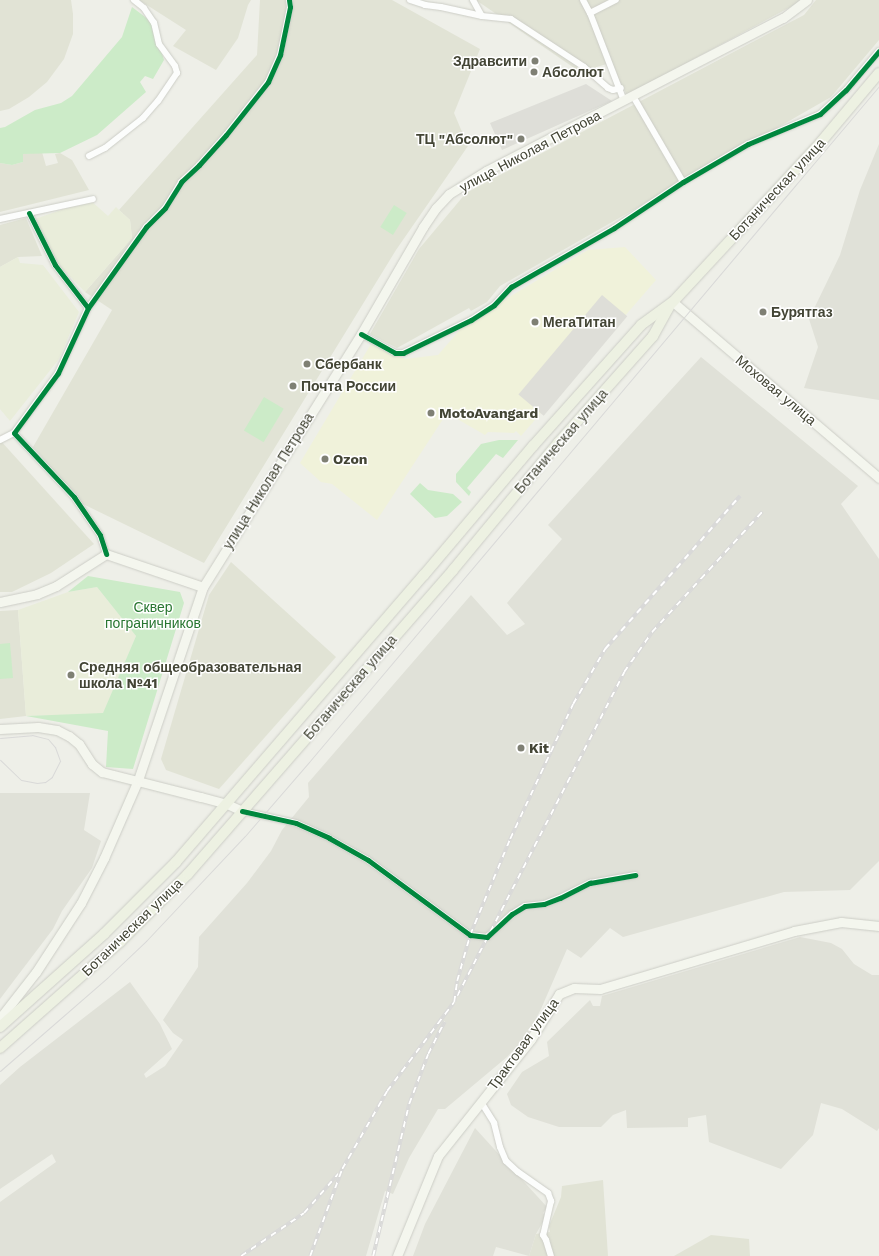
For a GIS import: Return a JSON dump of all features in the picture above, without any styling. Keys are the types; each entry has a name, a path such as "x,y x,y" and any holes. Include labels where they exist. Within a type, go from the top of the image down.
{"main road":[{"name":"улица Николая Петрова","path":"0,1018 36,972 81,903 104,858 138,780 203,586 361,334 423,227 449,194 486,171 783,18 807,0"},
{"name":"Ботаническая улица","path":"0,1027 141,898 227,804 537,441 641,325 673,302 821,142 879,73"},
{"name":"Ботаническая улица","path":"2,1042 155,909 453,570 558,443 653,336 673,302"},
{"name":"Моховая улица","path":"673,302 879,478"},
{"path":"0,602 37,594 56,586 106,554 203,586"},
{"path":"0,730 38,727 57,730 79,744 98,770 227,804 242,811"},
{"name":"Трактовая улица","path":"396,1256 438,1156 482,1102 530,1039 559,994 574,988 600,989 800,930 841,922 879,926"}],"street":[{"path":"90,156 105,148 143,118 158,101 177,73 175,66 159,44 154,23 144,8 134,0"},
{"path":"0,440 14,434 58,373 88,308 146,227 165,208 181,182 226,135 268,82 280,55 290,7 289,0"},
{"path":"410,0 425,5 482,16 507,18 515,21 584,67 608,88 613,90 621,88"},
{"path":"473,0 482,16"},
{"path":"583,0 590,13 621,88 624,101"},
{"path":"590,13 616,0"},
{"path":"361,334 395,353 403,353 485,312 511,287 614,228 683,182 748,144 820,114 846,90 879,51"},
{"path":"633,96 683,182"},
{"path":"0,220 93,199"},
{"path":"29,213 55,266 88,308"},
{"path":"14,434 74,497 100,535 106,554"},
{"path":"242,811 296,823 328,838 368,860 470,935 487,937 512,914 525,906 544,904 555,900 590,882 635,875"},
{"path":"482,1102 494,1123 500,1147 506,1161 518,1172 548,1193 551,1201 543,1235 551,1256"}],"shaded area":[{"path":"0,0 71,0 73,34 64,59 47,82 29,97 9,109 0,111"},
{"path":"139,0 251,0 248,5 238,38 216,70 173,46 186,30"},
{"path":"260,0 392,0 480,49 454,113 468,146 396,250 204,563 83,504 33,447 112,310 85,292 132,238 130,220 119,210 257,55"},
{"path":"476,0 800,0 796,4 627,95 610,63 580,72"},
{"path":"816,0 879,0 879,40 831,97 500,286 487,302 471,311 469,308 397,348 370,334 419,249 466,193 804,15"},
{"path":"586,84 612,101 502,150 490,123"},
{"path":"879,144 879,400 804,388 818,347 809,319 840,255 860,190"},
{"path":"42,152 46,166 58,163 55,154 60,153 72,160 89,190 0,212 0,163 12,165 23,162 22,154"},
{"path":"90,200 108,216 116,207 130,220 132,238 85,292 57,263 35,219"},
{"path":"26,218 42,256 18,257 0,267 0,225"},
{"path":"625,247 656,280 521,436 516,431 514,433 488,432 485,435 447,413 377,520 332,484 321,482 300,463 371,344 405,359 438,355 466,323 588,250"},
{"path":"18,257 20,263 43,265 79,312 59,359 10,421 0,409 0,267"},
{"path":"602,295 627,316 544,416 518,395"},
{"path":"701,357 858,486 841,504 879,559 879,861 850,890 784,892 623,937 610,928 581,958 567,949 541,1009 527,1036 507,1057 445,1109 438,1109 409,1158 393,1194 385,1191 366,1256 0,1256 0,1202 56,1162 52,1154 0,1189 0,1085 20,1067 130,982 160,1024 172,1049 144,1074 146,1078 165,1066 183,1040 173,1033 163,1020 198,967 199,937 247,883 271,851 282,830 309,797 308,783 471,595 507,635 525,624 507,603 562,539 548,525"},
{"path":"0,440 94,544 51,573 12,592 0,592"},
{"path":"231,562 336,657 219,789 166,770 161,759 209,595"},
{"name":"Средняя общеобразовательная школа №41","path":"97,587 136,636 103,714 26,716 18,610 68,592"},
{"path":"18,610 26,716 0,719 0,611"},
{"path":"0,793 90,793 84,830 101,841 92,868 62,911 53,929 0,999"},
{"path":"800,937 831,943 842,949 854,964 872,975 879,975 879,1128 877,1131 842,1109 821,1103 813,1135 781,1169 709,1142 706,1115 688,1118 688,1127 627,1128 626,1110 613,1115 601,1127 559,1127 528,1117 511,1105 507,1094 522,1072 549,1056 547,1042 590,1000 593,1006 600,1006 602,996"},
{"path":"475,1128 547,1207 543,1213 546,1216 536,1234 529,1256 496,1247 493,1256 413,1256 425,1224"},
{"path":"603,1180 608,1256 529,1256 536,1234 550,1232 549,1226 561,1197 562,1186"},
{"path":"711,1235 749,1239 750,1256 674,1256"}],"green space":[{"path":"132,7 153,23 164,60 153,79 145,76 140,82 146,92 97,135 60,153 23,154 23,162 12,165 0,163 0,128 5,127 35,110 61,103 72,96 122,37"},
{"path":"394,205 407,213 393,235 380,227"},
{"path":"264,397 284,409 264,442 244,430"},
{"path":"499,440 518,440 503,458 496,454 467,488 471,492 469,496 456,482 456,474 481,444"},
{"path":"420,483 428,490 453,494 462,502 447,516 435,518 410,494"},
{"name":"Сквер пограничников","path":"88,576 180,592 184,603 133,769 106,767 108,731 26,716 103,713 136,636 97,587 68,592"},
{"path":"10,643 13,678 0,679 0,644"}],"tram line":[{"path":"0,1071 107,978 146,941 245,836 879,86"},
{"path":"0,738 32,735 48,739 55,747 60,761 52,777 45,782 37,783 21,780 0,760"}],"railway":[{"path":"310,1256 342,1169 387,1091 454,1002 457,981 470,935 510,839 573,704 605,649 740,496"},
{"path":"457,996 624,672 652,632 762,512"},
{"path":"373,1256 409,1104 428,1054 444,1022"},
{"path":"241,1256 304,1213 338,1174"}],"cycle path":[{"path":"88,308 146,227 165,208 181,182 199,165 226,135 268,82 280,55 290,7 289,0"},
{"path":"361,334 395,353 403,353 471,320 494,305 511,287 614,228 683,182 748,144 820,114 846,90 879,51"},
{"path":"29,213 55,265 88,308 58,373 14,433 74,497 100,535 106,554"},
{"path":"242,811 296,823 329,838 368,860 470,935 487,937 512,914 525,906 544,904 590,883 635,875"}],"place":[{"name":"Здравсити","path":"535,61"},
{"name":"Абсолют","path":"534,72"},
{"name":"ТЦ \"Абсолют\"","path":"521,139"},
{"name":"Бурятгаз","path":"763,312"},
{"name":"МегаТитан","path":"535,322"},
{"name":"Сбербанк","path":"307,364"},
{"name":"Почта России","path":"293,386"},
{"name":"MotoAvangard","path":"431,413"},
{"name":"Ozon","path":"325,459"},
{"name":"Средняя общеобразовательная школа №41","path":"71,675"},
{"name":"Kit","path":"521,748"}]}
